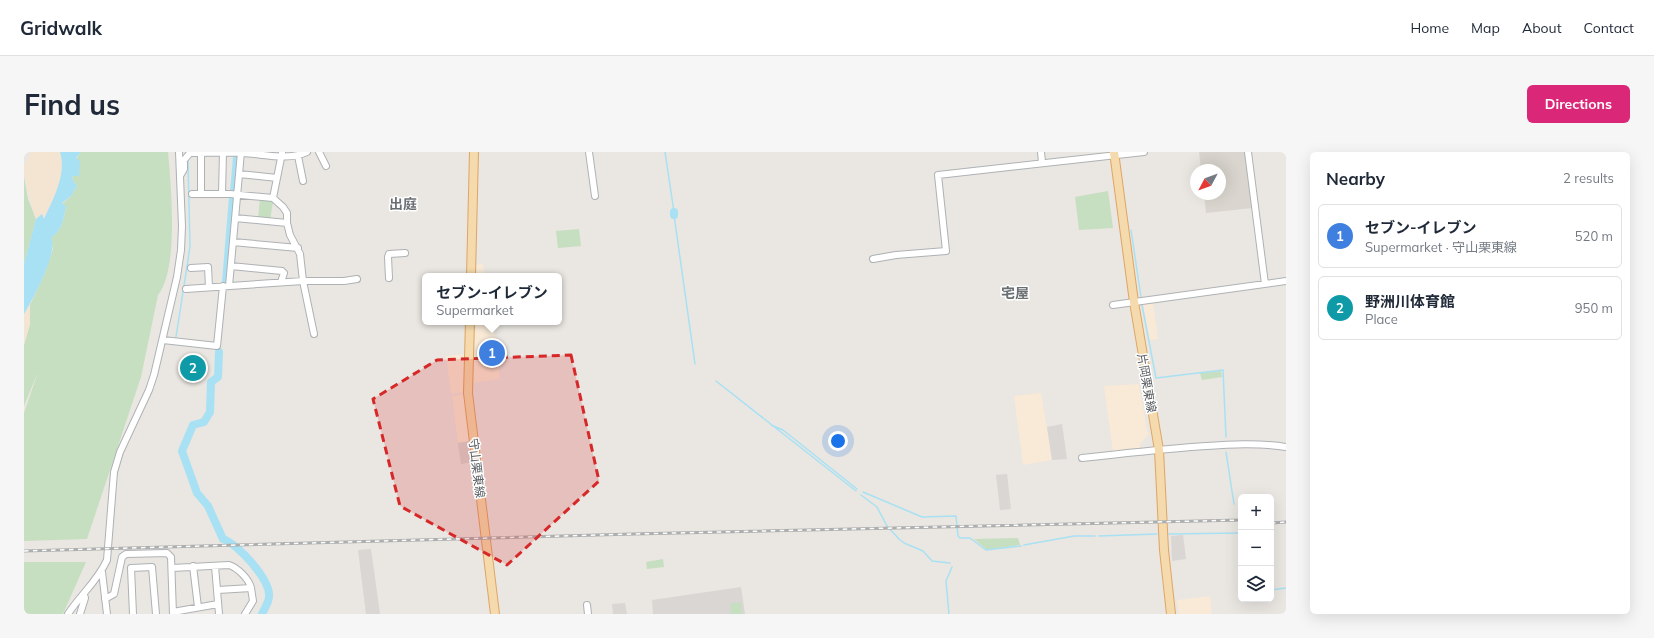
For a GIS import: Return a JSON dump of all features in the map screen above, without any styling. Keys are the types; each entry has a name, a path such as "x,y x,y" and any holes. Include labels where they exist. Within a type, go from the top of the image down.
{"main road":[{"path":"471,273 474,152"},
{"name":"片岡栗東線","path":"1114,154 1134,302 1159,450 1164,550 1171,614"},
{"name":"守山栗東線","path":"470,325 468,393 495,614"}],"street":[{"path":"68,614 102,572 107,560 114,472 120,452 150,388 163,340 177,277 181,250 179,152"},
{"path":"180,176 184,169 184,160 190,152 241,152 298,156 307,152"},
{"path":"201,152 202,194"},
{"path":"222,194 223,152"},
{"path":"163,340 217,346 226,286 231,266 241,152"},
{"path":"319,152 326,166"},
{"path":"591,152 595,196"},
{"path":"1041,152 1042,162"},
{"path":"874,259 896,255 946,251 938,175 1042,162 1144,152"},
{"path":"1248,152 1265,284"},
{"path":"273,198 281,154"},
{"path":"298,156 303,181"},
{"path":"239,174 276,178"},
{"path":"192,194 222,194 273,198 283,207 287,213 287,223 290,235 298,248 302,260 303,281 314,334"},
{"path":"235,218 287,223"},
{"path":"233,242 298,248"},
{"path":"389,278 389,254 405,253"},
{"path":"231,266 282,271 284,273 281,282"},
{"path":"191,268 208,267 209,287"},
{"path":"186,289 281,282 344,281 357,279"},
{"path":"1113,305 1286,281"},
{"path":"1082,458 1159,450 1254,443 1286,447"},
{"path":"105,599 114,594 122,557 126,554 167,553 171,557 173,613 218,604"},
{"path":"193,566 198,608"},
{"path":"172,568 193,566 233,567 250,582 253,601 245,614"},
{"path":"215,566 219,614"},
{"path":"133,614 131,568 152,567 156,614"},
{"path":"102,572 107,614"},
{"path":"218,590 251,588"},
{"path":"80,614 85,598 84,595"},
{"path":"587,605 588,614"}],"highlighted area":[{"path":"571,355 599,481 507,565 400,506 373,399 437,360"}],"shaded area":[{"path":"1199,152 1245,152 1253,208 1206,213 1205,200 1226,200 1226,164 1200,164"},
{"path":"483,264 484,273 475,273 475,265"},
{"path":"1153,302 1158,339 1150,340 1143,304"},
{"path":"474,325 493,325 500,379 472,383"},
{"path":"464,354 464,392 451,394 446,356"},
{"path":"1139,384 1148,435 1140,444 1140,448 1113,452 1104,386"},
{"path":"1041,393 1052,460 1023,465 1014,396"},
{"path":"464,394 470,441 458,443 452,396"},
{"path":"1062,424 1067,459 1052,460 1047,427"},
{"path":"470,441 473,462 461,464 458,443"},
{"path":"1007,474 1011,509 1000,510 996,475"},
{"path":"1183,535 1186,559 1172,561 1171,536"},
{"path":"371,549 380,614 366,614 358,550"},
{"path":"741,587 745,614 653,614 652,600"},
{"path":"1210,596 1212,614 1179,614 1177,600"},
{"path":"625,603 627,614 613,614 612,604"}],"green space":[{"path":"81,152 168,152 172,205 169,266 165,283 158,295 141,377 87,539 24,541 24,413 38,372 24,406 24,345 30,324 30,305 44,275 53,249 51,238 58,232 63,220 66,206 62,204 71,196 77,186 72,179 73,176 78,176 76,159"},
{"path":"24,177 28,199 36,219 24,264"},
{"path":"1108,191 1113,228 1079,230 1075,197"},
{"path":"260,198 272,199 273,202 270,220 258,219"},
{"path":"579,229 581,246 558,248 556,231"},
{"path":"1221,371 1222,377 1202,380 1200,373"},
{"path":"1018,538 1020,545 987,550 974,539"},
{"path":"663,559 664,567 647,569 646,562"},
{"path":"24,562 86,562 63,614 24,614"},
{"path":"741,602 742,614 731,614 730,604"}],"sand":[{"path":"31,152 60,152 62,161 62,169 58,187 43,219 42,214 36,219 25,179 24,167"},
{"path":"30,305 30,324 24,345 24,314"}],"water":[{"path":"60,152 81,152 76,158 80,161 79,176 73,176 72,179 77,186 71,196 62,203 66,206 62,224 58,232 51,238 51,254 44,276 24,314 24,264 36,219 42,214 44,219 58,187 62,169"}],"waterway":[{"path":"665,152 674,212"},
{"path":"234,192 237,157"},
{"path":"176,337 190,247 188,161"},
{"path":"226,282 233,197"},
{"path":"674,215 695,364"},
{"path":"1131,230 1141,297"},
{"path":"1142,305 1156,378 1223,370 1226,437"},
{"path":"219,352 218,377 211,382 210,412 204,422 193,425 182,451 197,493 208,506 223,539 236,547 252,563 265,581 269,597 262,614"},
{"path":"716,381 856,491"},
{"path":"771,425 783,430 857,489"},
{"path":"1226,452 1234,504"},
{"path":"863,492 922,517 956,516 958,536 960,538 970,538 986,550 1021,546"},
{"path":"861,495 877,507 887,526 904,543 923,551 932,561 950,563"},
{"path":"1169,534 1238,533"},
{"path":"1099,536 1157,534"},
{"path":"1024,545 1074,536 1095,536"},
{"path":"949,614 946,581 952,567"},
{"path":"1274,590 1286,588"}],"railway":[{"path":"24,551 633,534 1238,520"},
{"path":"1274,523 1286,522"}],"place":[{"name":"セブン-イレブン","path":"492,353"},
{"name":"野洲川体育館","path":"193,368"}],"district":[{"name":"出庭","path":"403,204"},
{"name":"宅屋","path":"1015,293"}]}
